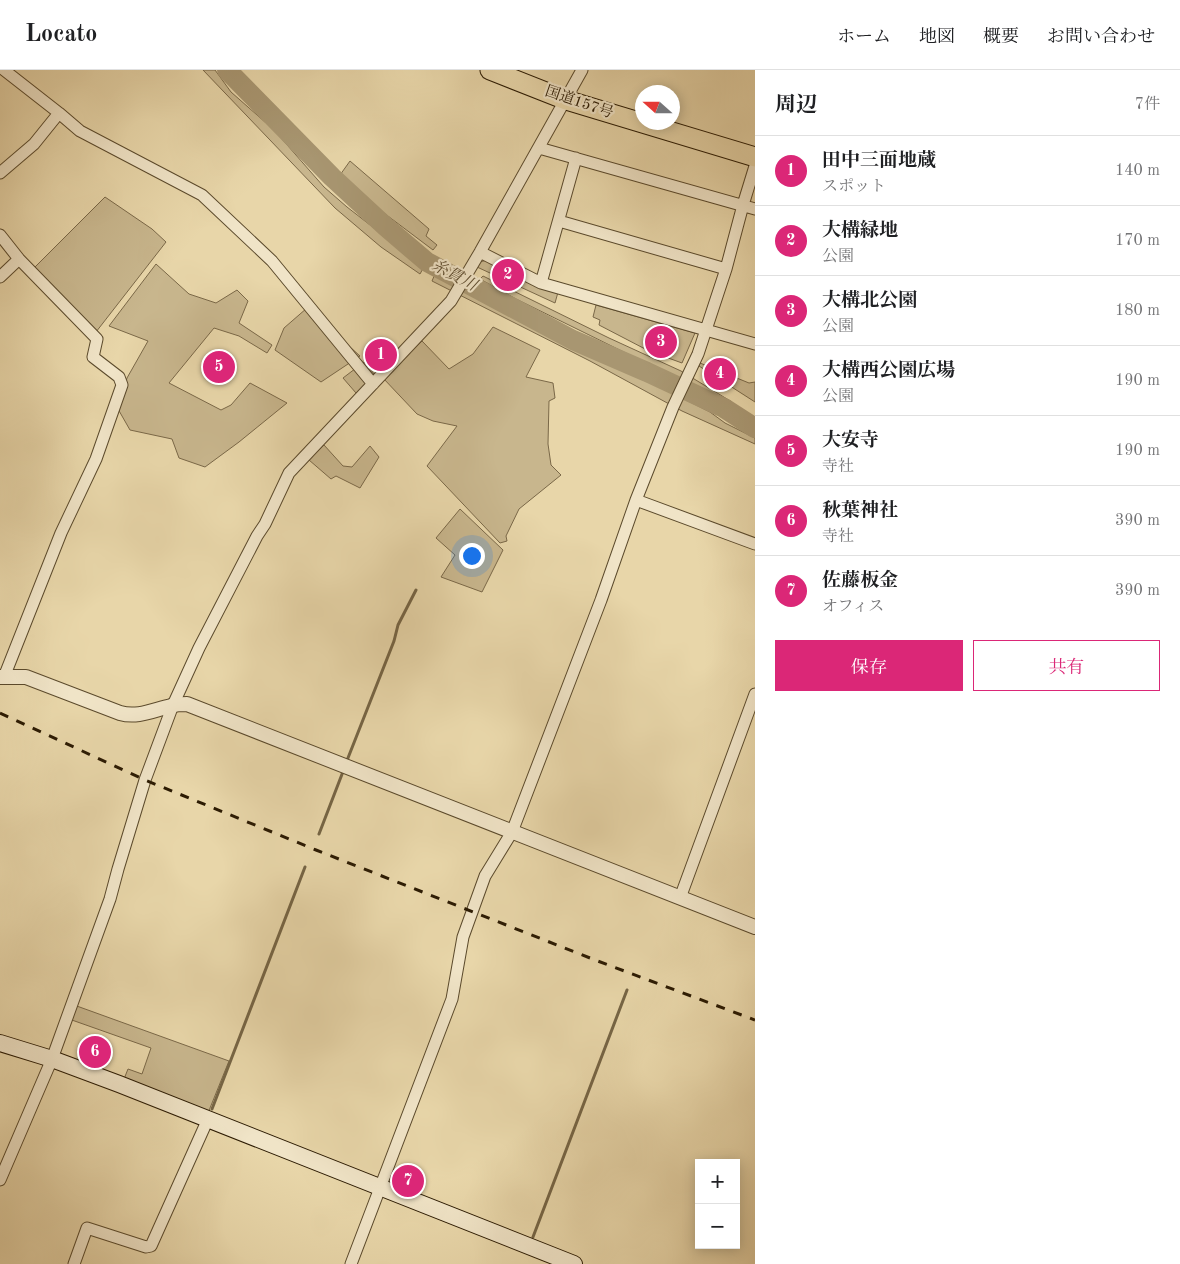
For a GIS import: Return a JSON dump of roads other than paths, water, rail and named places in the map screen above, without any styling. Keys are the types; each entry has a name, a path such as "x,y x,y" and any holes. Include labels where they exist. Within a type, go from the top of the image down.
{"highway":[{"name":"国道157号","path":"490,70 566,100 755,157"}],"main road":[{"path":"0,1043 52,1059 208,1119 574,1264"}],"street":[{"path":"4,70 60,113 80,131 202,195 272,261 373,384"},
{"path":"0,1180 52,1059 110,899 145,780 173,705 199,648 265,524 289,473 451,301 582,70"},
{"path":"0,173 34,144 60,113"},
{"path":"539,148 755,209"},
{"path":"541,283 576,158"},
{"path":"351,1264 452,1000 463,937 485,876 512,832 601,600 636,500 706,331 726,269 755,166"},
{"path":"558,221 726,269"},
{"path":"0,235 19,259 97,340 93,357 119,377 122,385 96,459 61,533 2,677 26,677 130,715 173,705 187,704 755,926"},
{"path":"480,252 541,283 755,344"},
{"path":"0,276 19,259"},
{"path":"636,500 755,544"},
{"path":"680,898 755,694"},
{"path":"74,1264 87,1228 146,1247 151,1246 208,1119"}],"waterway":[{"name":"糸貫川","path":"227,70 332,177 427,262 573,340 724,408 755,428"},
{"path":"346,763 394,641 398,625 416,590"},
{"path":"319,834 344,769"},
{"path":"212,1109 305,867"},
{"path":"533,1237 627,990"}],"railway":[{"path":"0,713 145,780 316,850 595,960 755,1020"}],"place":[{"name":"大構緑地","path":"508,275"},
{"name":"大構北公園","path":"661,342"},
{"name":"田中三面地蔵","path":"381,355"},
{"name":"大安寺","path":"219,367"},
{"name":"大構西公園広場","path":"720,374"},
{"name":"秋葉神社","path":"95,1052"},
{"name":"佐藤板金","path":"408,1181"}]}
